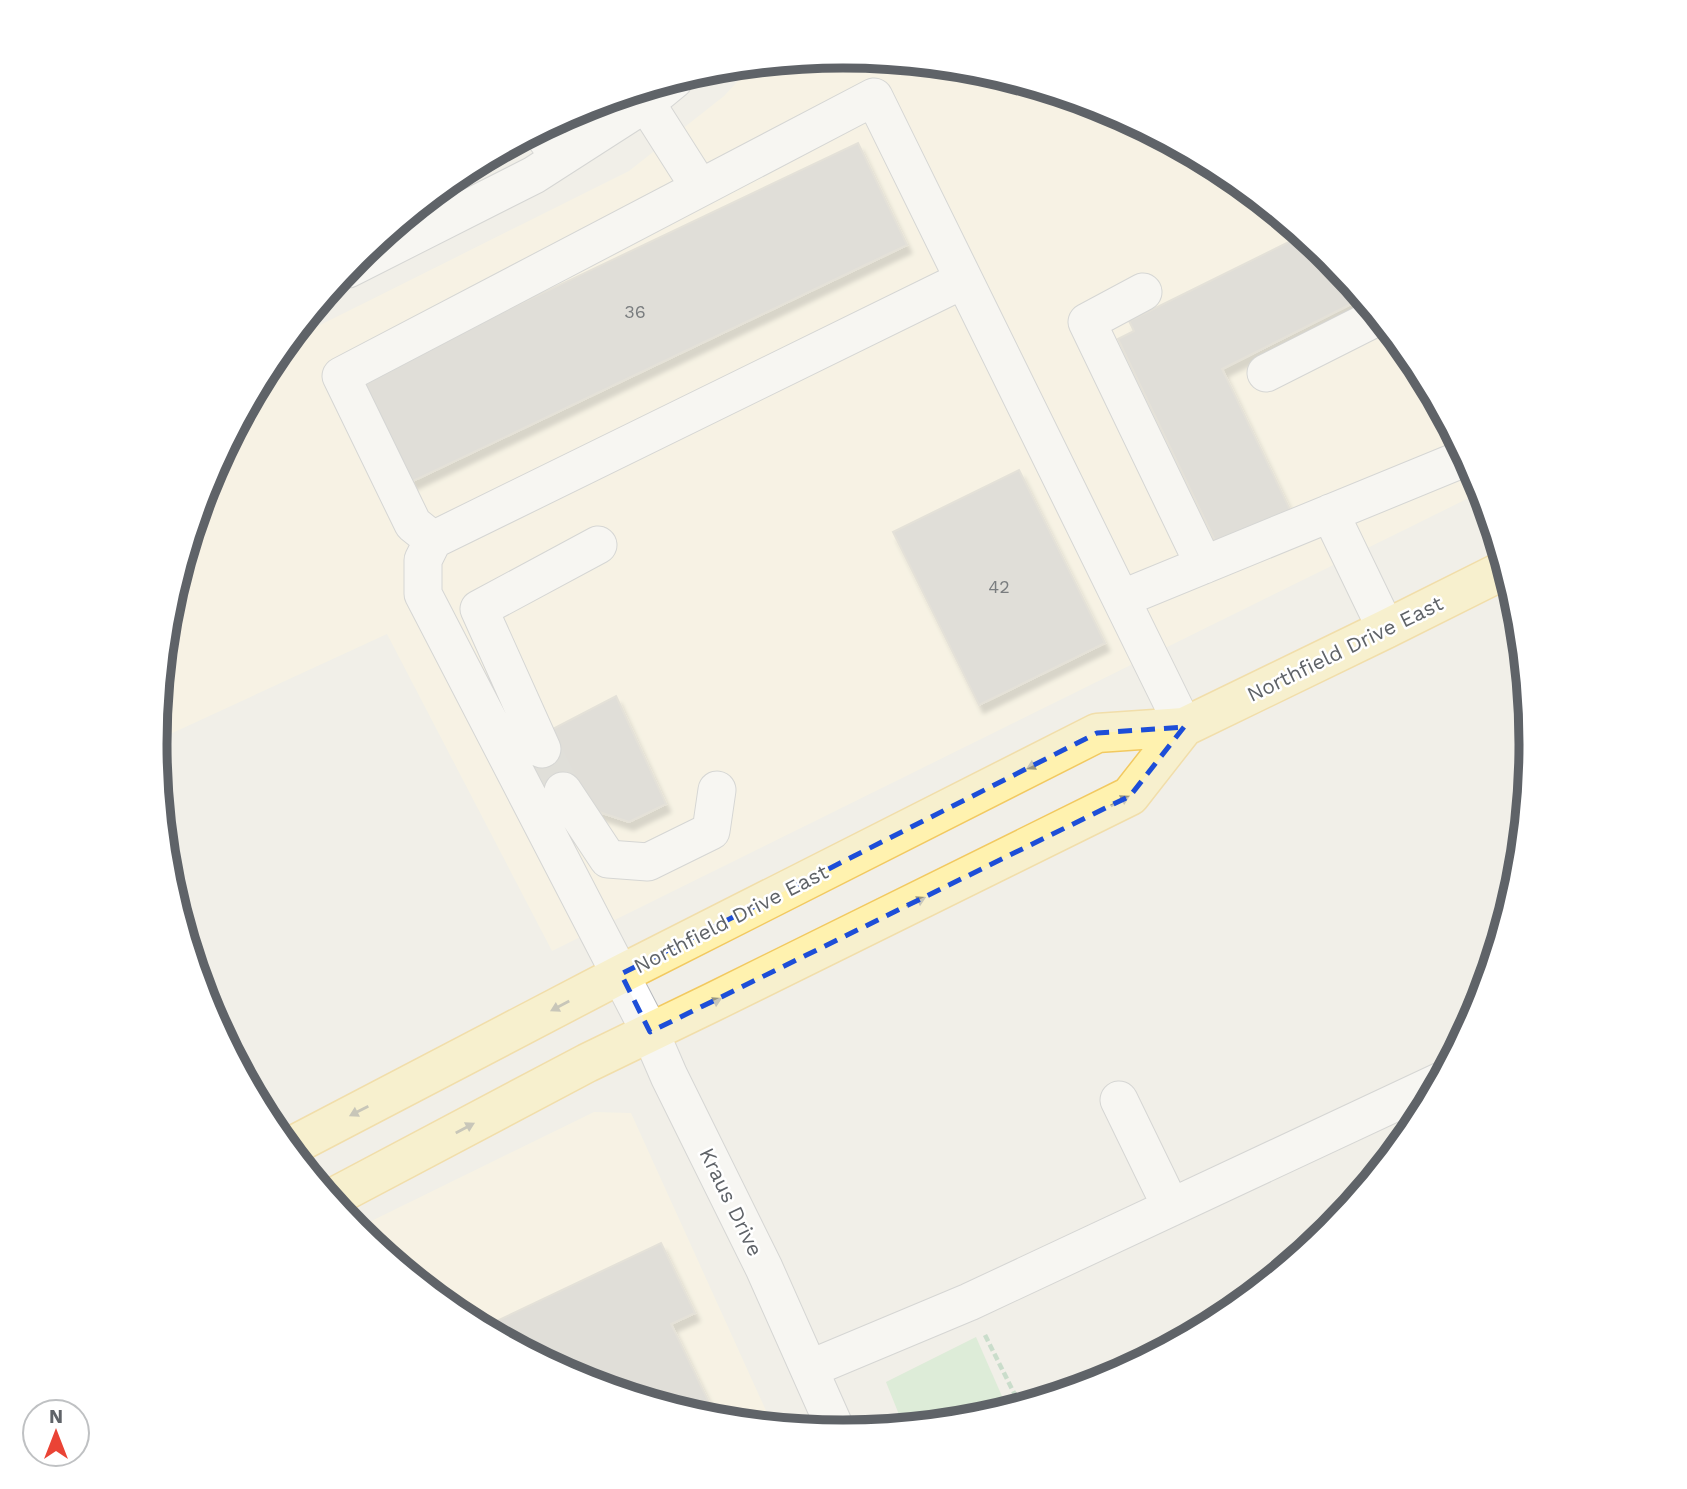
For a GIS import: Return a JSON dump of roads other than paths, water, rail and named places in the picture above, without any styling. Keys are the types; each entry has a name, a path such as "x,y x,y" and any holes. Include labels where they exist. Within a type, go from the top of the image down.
{"main road":[{"name":"Northfield Drive East","path":"298,1143 621,974 1097,733 1184,727 1498,573"},
{"name":"Northfield Drive East","path":"339,1194 587,1063 1130,796 1184,727"}],"street":[{"path":"378,254 534,176 550,144 646,103 656,95"},
{"path":"963,281 433,540 413,524 341,376 874,97 1184,727"},
{"path":"646,103 700,188"},
{"path":"1143,292 1087,322 1205,565"},
{"path":"1266,373 1370,320"},
{"path":"1121,599 1457,461"},
{"path":"1330,513 1387,629"},
{"name":"Kraus Drive","path":"433,540 423,560 423,594 650,1032 764,1268 832,1420"},
{"path":"542,749 479,609 598,545"},
{"path":"563,790 608,859 648,862 711,831 717,790"},
{"path":"809,1369 969,1303 1426,1088"},
{"path":"1119,1100 1171,1207"}],"tunnel":[{"path":"542,749 563,791"}]}
